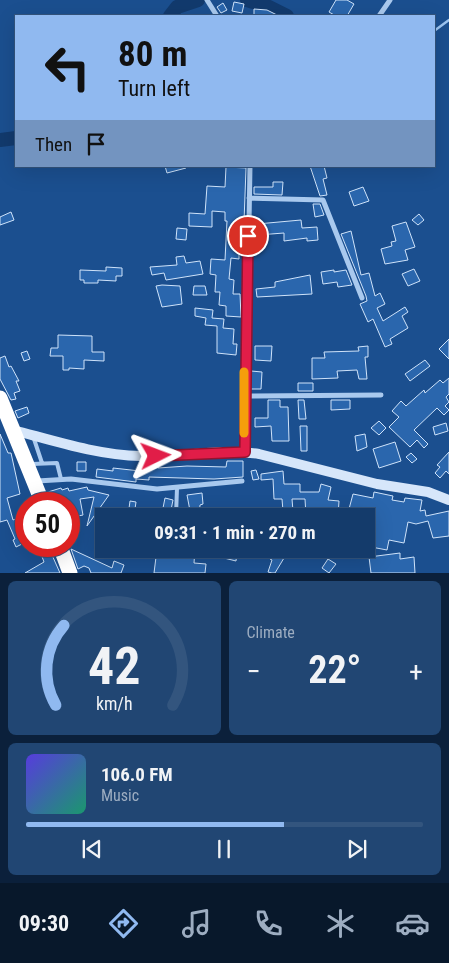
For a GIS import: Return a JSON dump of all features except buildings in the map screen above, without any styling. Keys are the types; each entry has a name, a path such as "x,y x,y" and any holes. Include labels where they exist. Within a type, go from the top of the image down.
{"highway":[{"path":"0,398 13,430 34,464 34,481 38,492"},
{"path":"64,557 70,573"}],"main road":[{"path":"13,430 82,448 124,455 245,452 377,484 428,492 448,498"}],"street":[{"path":"206,0 217,15"},
{"path":"380,15 390,0"},
{"path":"245,452 244,396 250,167"},
{"path":"249,198 319,198 323,200 362,298"},
{"path":"244,396 381,395"},
{"path":"34,481 61,479 134,488 177,488 242,481"}],"lane":[{"path":"33,435 34,464 57,462 61,479"},
{"path":"176,508 177,488"}],"waterway":[{"path":"171,15 177,7 198,0"},
{"path":"247,0 269,7 285,15"},
{"path":"435,30 449,20"},
{"path":"0,140 15,138"}],"slow traffic":[{"path":"244,372 244,433"}],"route":[{"path":"156,456 245,452 244,396 248,236"}]}
